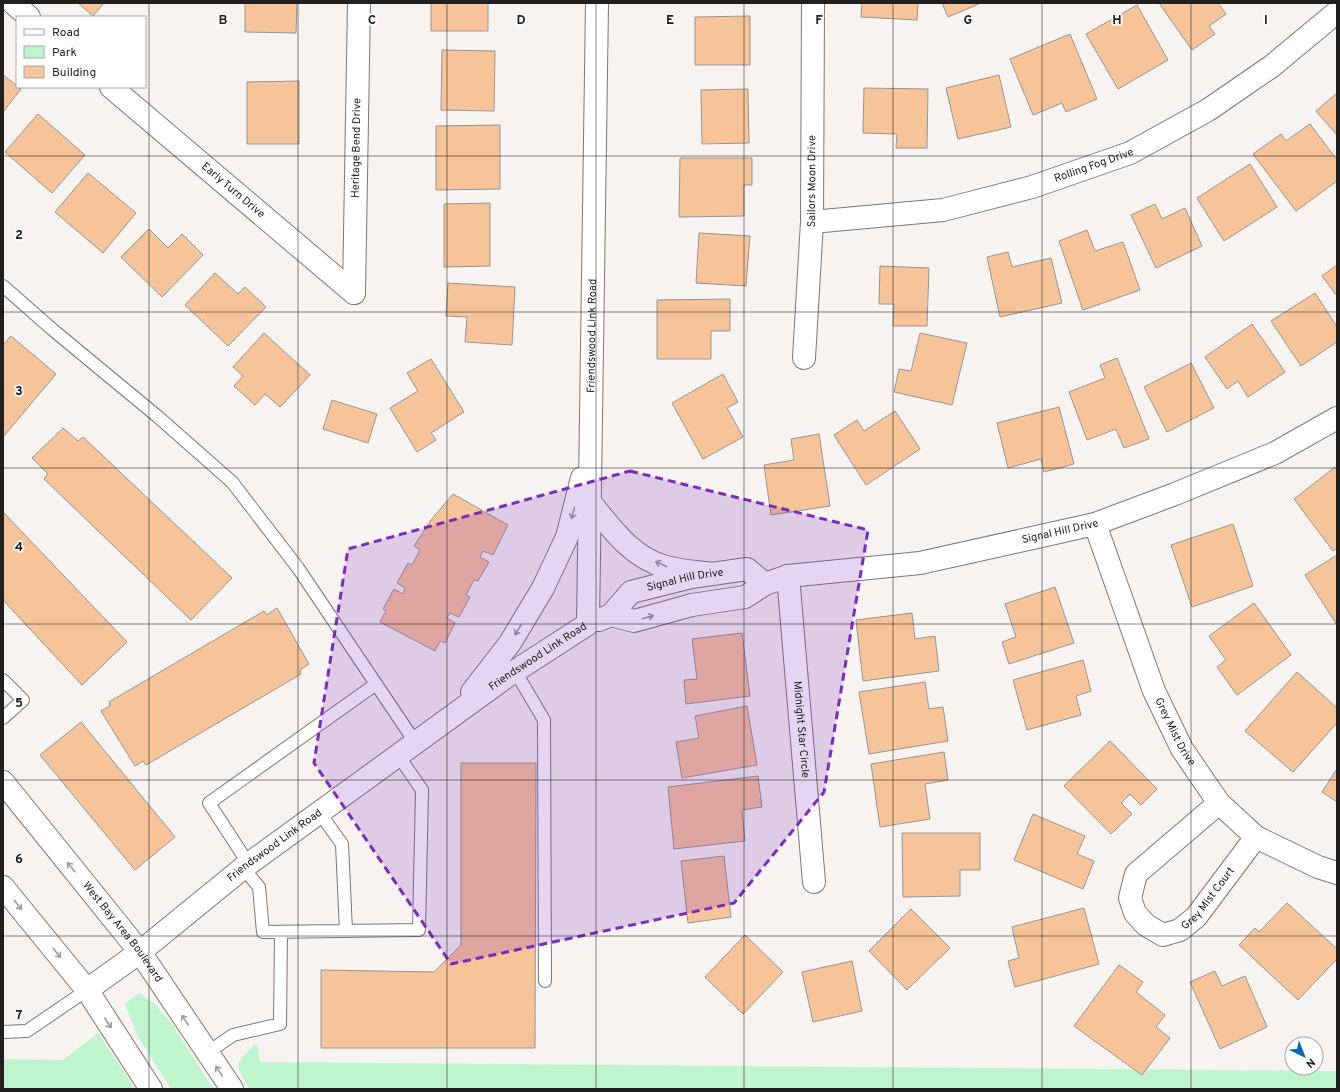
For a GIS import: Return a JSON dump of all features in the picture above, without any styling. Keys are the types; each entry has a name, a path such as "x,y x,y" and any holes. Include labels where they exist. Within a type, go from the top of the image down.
{"street":[{"path":"13,3 28,16"},
{"name":"Heritage Bend Drive","path":"354,293 359,3"},
{"name":"Friendswood Link Road","path":"87,990 140,952 246,866 406,748 515,671 588,624 597,3"},
{"name":"Sailors Moon Drive","path":"804,358 812,222 813,3"},
{"name":"Rolling Fog Drive","path":"812,222 944,210 1032,187 1130,153 1208,110 1272,66 1337,12"},
{"name":"Early Turn Drive","path":"113,88 354,293"},
{"name":"Signal Hill Drive","path":"611,615 634,621 692,604 744,597 766,584 788,576 920,563 1095,524 1175,494 1275,453 1337,418"},
{"path":"455,713 510,643 543,588 566,537 591,448"},
{"path":"590,502 618,536 638,554 666,567 713,574"},
{"name":"Grey Mist Drive","path":"1095,524 1154,691 1182,749 1219,803 1256,837 1318,868 1337,874"},
{"name":"Signal Hill Drive","path":"588,624 611,615 631,592 691,577 747,569 766,584"},
{"name":"Midnight Star Circle","path":"788,576 814,882"},
{"name":"West Bay Area Boulevard","path":"3,782 140,952 232,1089"},
{"name":"Grey Mist Court","path":"1219,803 1136,874 1130,898 1134,913 1146,925 1163,935 1180,930 1196,917 1256,837"},
{"path":"3,887 87,990 151,1089"}],"lane":[{"path":"3,286 53,330 157,416 232,482 298,568 376,684 406,748 422,790 419,930 263,932 259,887 209,803 376,684"},
{"path":"515,671 544,720 545,981"},
{"path":"3,680 23,700 3,718"},
{"path":"319,812 342,844 346,931"},
{"path":"207,1053 233,1035 280,1024 281,932"},
{"path":"3,1032 27,1031 87,990"}],"highlighted area":[{"path":"630,471 868,530 824,792 734,903 451,964 314,763 348,549"}],"green space":[{"path":"139,993 155,1004 172,1024 213,1089 171,1089 137,1035 125,1004"},
{"path":"98,1033 135,1089 3,1089 3,1059 63,1060"},
{"path":"254,1045 257,1045 260,1062 1284,1071 1284,1076 1324,1076 1324,1071 1337,1071 1337,1089 250,1089 241,1075 238,1066 242,1057"}],"building":[{"path":"78,3 104,3 93,16"},
{"path":"245,3 297,3 296,33 245,32"},
{"path":"431,3 488,3 488,31 431,31"},
{"path":"862,3 918,3 917,20 861,17"},
{"path":"942,3 981,3 948,17"},
{"path":"1159,3 1218,3 1226,14 1209,26 1215,34 1192,50"},
{"path":"1137,5 1168,60 1118,89 1086,34"},
{"path":"750,16 750,65 695,65 695,17"},
{"path":"1070,34 1097,99 1066,112 1062,103 1033,115 1010,59"},
{"path":"442,50 495,51 494,111 441,110"},
{"path":"3,75 16,85 16,88 21,89 3,112"},
{"path":"999,75 1011,127 958,139 946,88"},
{"path":"299,81 299,144 247,144 247,82"},
{"path":"864,88 928,89 927,148 896,148 897,134 863,133"},
{"path":"748,89 749,143 702,144 701,90"},
{"path":"1337,93 1337,135 1316,111"},
{"path":"38,114 85,155 52,193 5,152"},
{"path":"1310,124 1337,160 1337,181 1296,211 1253,154 1281,134 1286,141"},
{"path":"500,125 500,189 436,190 436,126"},
{"path":"680,158 752,158 752,185 744,185 744,216 679,217"},
{"path":"1250,164 1277,207 1224,241 1197,198"},
{"path":"88,173 136,213 103,253 55,212"},
{"path":"490,203 490,266 444,267 444,204"},
{"path":"1155,204 1162,219 1185,208 1202,246 1156,268 1131,215"},
{"path":"149,229 168,248 182,234 203,255 162,297 121,257"},
{"path":"1087,230 1095,251 1123,242 1140,290 1083,310 1059,241"},
{"path":"699,233 750,236 746,286 696,283"},
{"path":"1008,252 1012,267 1051,258 1062,303 1000,317 987,257"},
{"path":"1337,265 1337,296 1322,276"},
{"path":"880,266 929,268 927,326 893,326 894,304 879,304"},
{"path":"215,273 238,294 245,287 266,307 228,346 185,305"},
{"path":"448,283 515,287 512,345 465,342 467,317 446,316"},
{"path":"1315,293 1337,327 1337,342 1301,366 1271,321"},
{"path":"730,299 730,331 711,331 711,359 657,359 657,300"},
{"path":"1252,324 1285,372 1248,397 1238,381 1227,389 1205,357"},
{"path":"264,333 310,375 280,407 265,394 255,405 234,386 243,376 233,367"},
{"path":"920,333 967,343 952,405 894,392 899,369 911,371"},
{"path":"11,336 56,374 3,437 3,345"},
{"path":"1117,358 1149,439 1124,448 1116,429 1087,440 1069,392 1105,378 1100,365"},
{"path":"431,359 464,412 431,433 436,440 417,452 390,408 418,391 407,373"},
{"path":"1191,363 1214,408 1167,432 1144,387"},
{"path":"723,374 738,402 727,408 743,437 703,459 672,403"},
{"path":"332,400 377,414 368,443 323,429"},
{"path":"1059,407 1074,464 1044,472 1041,459 1008,468 997,423"},
{"path":"895,411 920,449 866,485 834,435 857,420 864,431"},
{"path":"63,428 78,441 83,437 232,578 191,620 44,479 48,474 32,458"},
{"path":"819,434 830,506 771,515 764,465 794,460 791,439"},
{"path":"1335,467 1337,470 1337,548 1333,551 1294,499"},
{"path":"453,494 508,525 493,555 483,551 480,557 489,562 478,581 474,580 466,595 470,597 459,617 450,613 447,618 455,623 445,643 440,641 435,651 380,622 386,611 383,609 394,589 403,594 405,588 397,583 408,563 412,565 420,550 414,546 431,520"},
{"path":"3,512 127,642 82,685 3,600"},
{"path":"1233,524 1253,586 1192,607 1171,545"},
{"path":"1337,555 1337,625 1305,575"},
{"path":"1055,587 1074,643 1009,664 1002,642 1016,637 1005,604"},
{"path":"1254,603 1291,655 1237,695 1217,667 1226,660 1209,636"},
{"path":"277,608 309,664 300,670 301,674 146,765 143,761 135,766 101,711 110,706 109,702 264,611 267,615"},
{"path":"912,613 915,639 935,636 939,671 863,681 856,620"},
{"path":"742,633 750,696 686,704 684,680 697,679 692,639"},
{"path":"1083,660 1091,691 1076,696 1081,715 1027,730 1013,680"},
{"path":"1297,672 1337,708 1337,723 1293,772 1245,731"},
{"path":"925,682 929,709 943,707 948,741 869,754 859,692"},
{"path":"747,706 757,765 682,778 676,742 699,738 695,716"},
{"path":"81,722 175,837 135,870 40,755"},
{"path":"1110,741 1157,789 1141,805 1130,794 1121,803 1132,814 1111,834 1064,786"},
{"path":"944,752 948,780 925,784 930,819 880,827 871,764"},
{"path":"461,763 536,763 535,1048 321,1048 321,970 434,972 461,945"},
{"path":"1337,769 1337,802 1322,792"},
{"path":"758,776 762,807 742,810 745,841 674,849 668,787"},
{"path":"1033,814 1085,836 1077,854 1094,861 1083,889 1014,860"},
{"path":"902,833 980,833 980,870 960,870 960,896 903,897"},
{"path":"724,856 731,917 688,923 681,861"},
{"path":"1287,903 1337,949 1337,959 1298,1000 1239,945 1255,928 1259,932"},
{"path":"1084,908 1099,964 1015,987 1008,961 1019,958 1012,927"},
{"path":"911,909 950,948 907,990 869,951"},
{"path":"745,935 783,972 743,1014 705,977"},
{"path":"852,961 862,1011 813,1022 802,972"},
{"path":"1119,965 1143,982 1136,992 1165,1015 1156,1027 1170,1038 1142,1075 1074,1026"},
{"path":"1215,971 1222,986 1245,976 1267,1027 1220,1049 1190,982"}]}
